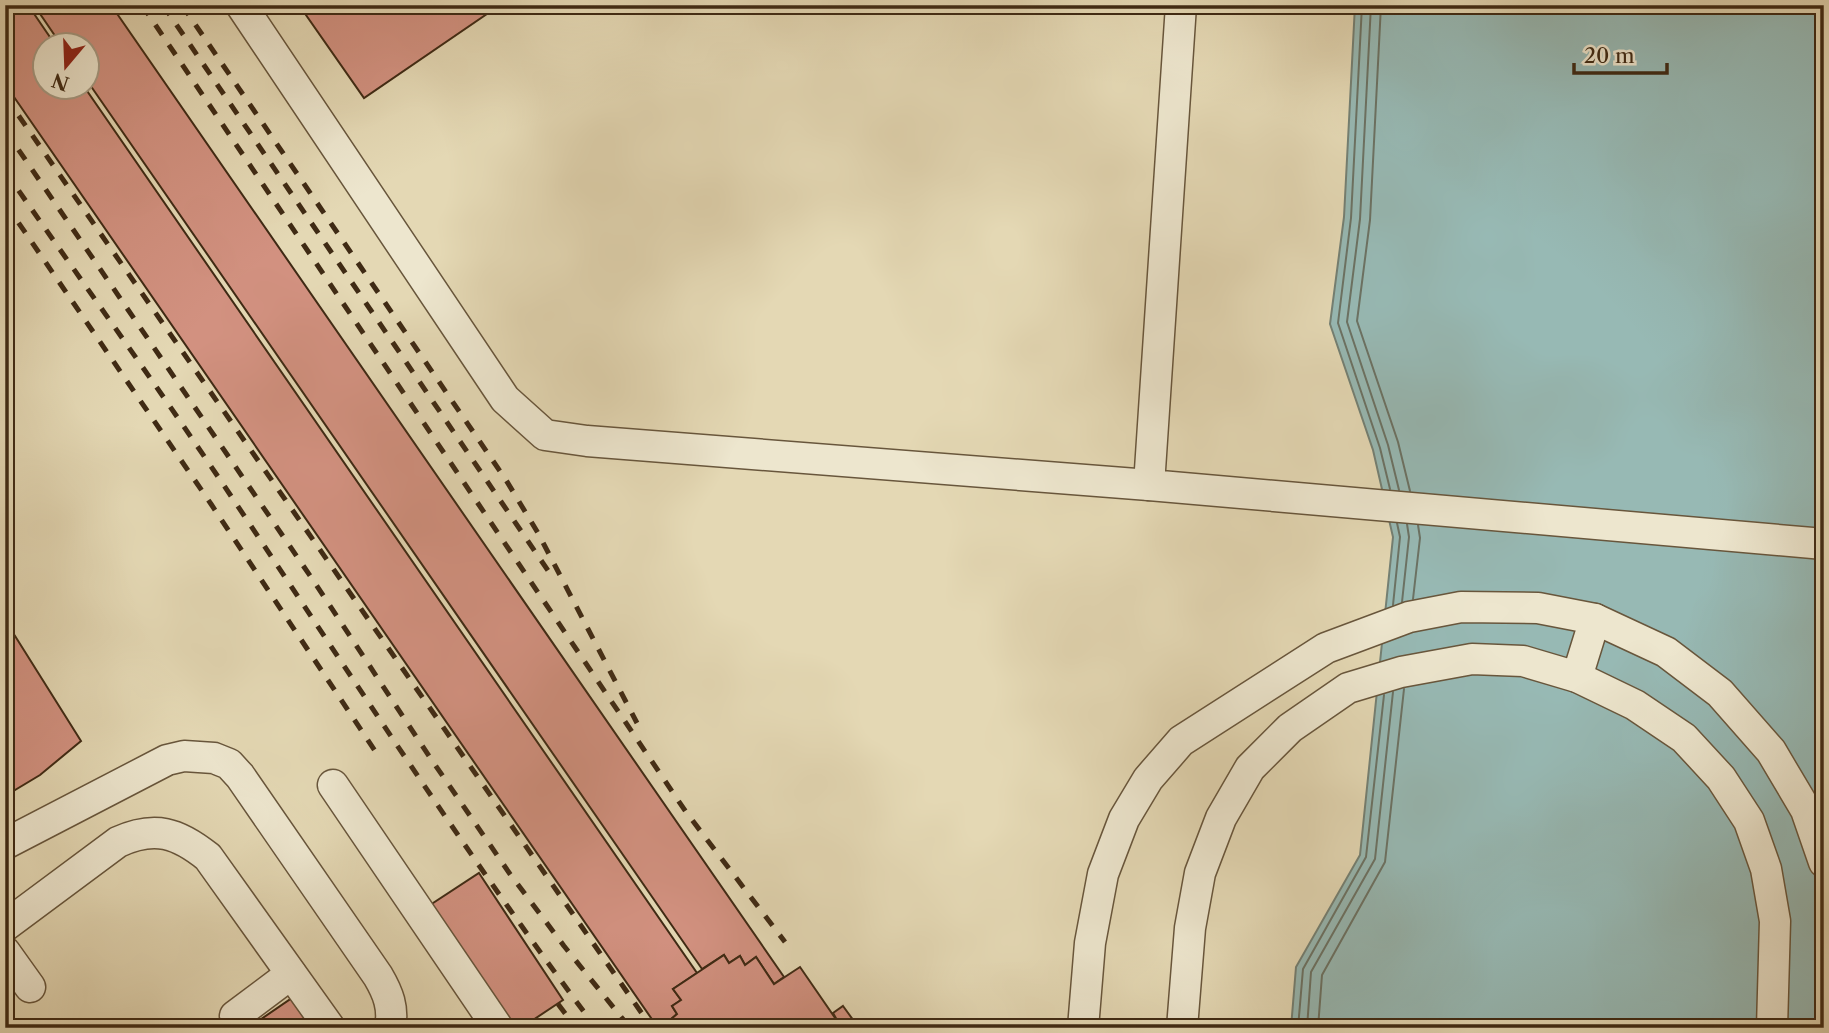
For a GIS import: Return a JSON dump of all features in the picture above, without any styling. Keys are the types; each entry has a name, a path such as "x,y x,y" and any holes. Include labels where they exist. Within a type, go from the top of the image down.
{"lane":[{"path":"241,5 505,399 545,435 587,441 1161,486 1824,544"},
{"path":"1161,486 1181,5"},
{"path":"1083,1028 1090,943 1103,874 1124,819 1148,779 1181,741 1282,676 1326,649 1409,617 1461,607 1538,608 1595,619 1666,652 1720,693 1771,751 1807,810 1824,863"},
{"path":"1577,677 1595,619"},
{"path":"1182,1028 1191,928 1200,873 1221,818 1250,768 1290,728 1348,688 1401,672 1472,659 1523,662 1577,677 1635,705 1684,738 1721,778 1749,821 1766,869 1775,921 1772,1028"},
{"path":"5,844 167,760 201,756 229,764 378,976 387,992 391,1007 390,1028"},
{"path":"333,785 498,1028"},
{"path":"5,926 118,842 135,834 161,833 187,840 208,857 330,1028"},
{"path":"5,952 30,987"},
{"path":"236,1016 291,974"}],"water":[{"path":"1355,5 1824,5 1824,1028 1291,1028 1296,967 1360,855 1393,537 1373,450 1330,324 1344,217"}],"building":[{"path":"5,5 28,5 46,32 32,32 32,102 95,102 697,973 673,989 681,1000 672,1006 677,1014 670,1020 675,1028 658,1028 5,84"},
{"path":"34,5 111,5 784,977 774,984 756,957 745,965 740,956 729,963 724,955 702,969 102,102 102,32 52,32"},
{"path":"299,5 500,5 364,98"},
{"path":"5,620 81,741 40,775 5,796"},
{"path":"479,873 563,1000 521,1028 507,1028 427,907"},
{"path":"724,955 729,963 740,956 745,965 756,957 774,984 800,967 842,1028 675,1028 670,1020 677,1014 672,1006 681,1000 673,989"},
{"path":"292,998 312,1028 248,1028"},
{"path":"843,1006 859,1028 841,1027 833,1013"}],"railway":[{"path":"142,5 686,812 785,942"},
{"path":"163,5 551,575"},
{"path":"182,5 506,480 538,533 637,723"},
{"path":"5,96 652,1028"},
{"path":"5,130 313,580 510,874 630,1028"},
{"path":"5,171 203,455 455,831 596,1028"},
{"path":"5,203 211,504 377,754"},
{"path":"558,1004 576,1028"}]}
